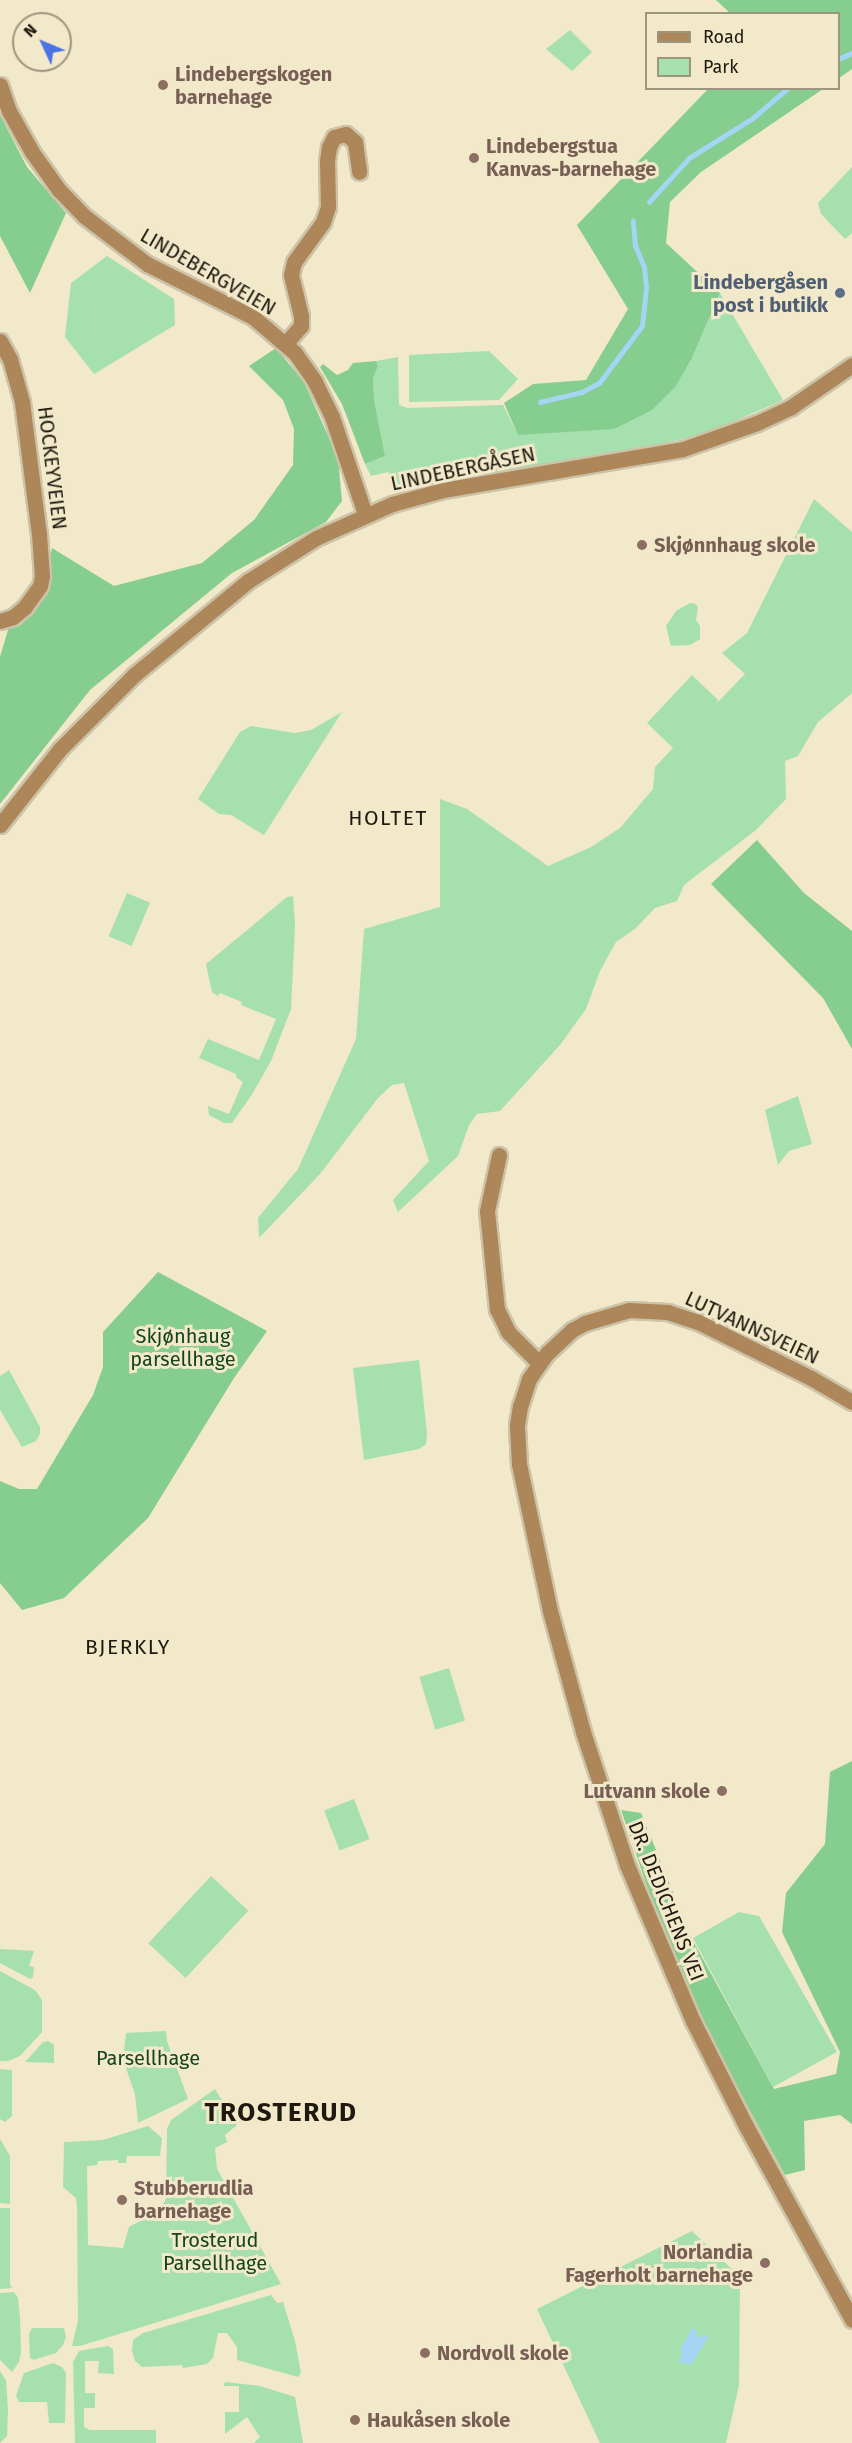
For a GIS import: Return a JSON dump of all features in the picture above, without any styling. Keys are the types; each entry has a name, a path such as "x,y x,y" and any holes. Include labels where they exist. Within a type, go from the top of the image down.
{"street":[{"name":"LINDEBERGVEIEN","path":"0,85 9,111 32,152 59,190 84,216 137,257 237,308 286,344 307,369 323,396 365,514"},
{"path":"286,344 301,326 301,316 291,275 294,262 323,222 328,207 327,161 329,147 334,137 346,134 355,142 359,172"},
{"name":"HOCKEYVEIEN","path":"0,341 9,359 22,402 39,534 42,576 35,594 25,608 13,617 0,621"},
{"name":"LINDEBERGÅSEN","path":"0,825 60,749 167,646 217,604 275,562 316,538 365,514 443,490 683,449 757,423 791,407 852,365"},
{"path":"498,1155 487,1211 497,1309 508,1332 539,1363"},
{"name":"LUTVANNSVEIEN","path":"539,1363 572,1330 594,1319 629,1310 664,1312 718,1331 852,1402"},
{"name":"DR. DEDICHENS VEI","path":"539,1363 529,1379 520,1406 517,1426 519,1464 550,1611 592,1763 633,1881 677,1987 746,2126 852,2320"}],"green space":[{"path":"716,0 852,0 852,69 840,77 840,12 729,12"},
{"path":"570,30 592,52 572,71 546,49"},
{"path":"707,90 822,90 701,172 670,202 666,243 720,293 692,358 676,386 652,410 614,429 518,435 504,403 533,384 586,380 628,309 577,225"},
{"path":"0,115 27,167 66,213 30,293 0,236"},
{"path":"852,167 852,233 845,239 821,214 818,203"},
{"path":"107,256 174,299 175,325 94,374 65,337 71,283"},
{"path":"720,293 783,400 703,435 581,460 394,490 394,478 388,472 371,476 365,464 385,456 374,399 373,378 378,366 376,361 398,357 399,405 408,408 503,405 518,435 676,386 692,358"},
{"path":"276,348 304,382 338,458 342,501 326,522 232,573 90,690 0,804 0,657 15,606 37,588 47,571 52,548 114,586 202,563 254,520 293,465 294,429 283,400 249,366"},
{"path":"489,351 518,379 499,400 409,402 409,355"},
{"path":"376,361 378,366 373,378 374,399 385,456 365,464 342,404 320,367 323,364 337,375 348,370 353,363"},
{"path":"814,499 852,532 852,693 818,722 798,756 785,761 786,799 756,830 684,885 677,901 655,908 636,928 616,942 600,971 586,1009 560,1045 500,1111 477,1114 469,1125 458,1156 398,1212 393,1200 429,1161 404,1083 392,1085 378,1098 320,1174 259,1238 258,1218 298,1169 356,1039 364,929 440,907 440,799 467,809 548,866 591,847 620,828 653,789 655,767 673,748 647,723 692,675 718,700 716,704 745,674 722,653 747,633"},
{"path":"690,603 696,604 698,608 696,620 700,626 700,639 690,645 671,646 666,626 676,611"},
{"path":"342,712 264,835 231,815 219,814 198,799 240,732 251,726 295,733 311,730"},
{"path":"757,840 804,893 852,931 852,1049 823,998 711,884"},
{"path":"127,893 150,903 132,946 109,936"},
{"path":"293,896 295,926 291,1009 271,1061 251,1096 232,1123 224,1123 209,1115 208,1106 229,1114 243,1082 236,1077 236,1074 199,1058 208,1039 259,1060 276,1019 241,1005 242,1002 220,993 218,996 212,992 206,964 287,897"},
{"path":"798,1096 812,1144 789,1151 778,1165 765,1110"},
{"name":"Skjønhaug parsellhage","path":"158,1272 267,1331 234,1378 148,1518 64,1598 22,1610 0,1583 0,1481 19,1489 37,1489 93,1395 103,1367 103,1332"},
{"path":"419,1360 427,1433 426,1444 419,1449 364,1460 353,1368"},
{"path":"9,1370 40,1427 40,1434 36,1441 22,1447 0,1410 0,1376"},
{"path":"449,1668 465,1721 435,1730 419,1677"},
{"path":"852,1761 852,2124 840,2115 804,2121 805,2170 785,2175 680,1983 621,1810 641,1813 692,1939 774,2089 836,2074 840,2052 782,1932 786,1893 825,1844 830,1772"},
{"path":"354,1799 369,1839 340,1851 324,1810"},
{"path":"211,1876 248,1911 186,1978 148,1943"},
{"path":"739,1912 759,1916 837,2052 773,2087 693,1938"},
{"path":"0,1949 34,1951 29,1966 34,1967 33,1977 30,1979 0,1963"},
{"path":"0,1971 35,1990 42,2000 42,2032 20,2056 8,2061 0,2061"},
{"name":"Parsellhage","path":"166,2031 167,2041 188,2099 138,2123 135,2094 123,2060 126,2033"},
{"path":"48,2041 54,2045 54,2063 25,2062 43,2042"},
{"path":"0,2069 12,2070 12,2116 5,2122 0,2119"},
{"name":"Trosterud Parsellhage","path":"215,2089 237,2125 225,2135 227,2142 215,2148 217,2169 281,2284 80,2346 72,2346 78,2321 77,2207 76,2198 63,2187 64,2142 103,2140 148,2126 162,2138 160,2156 127,2156 126,2163 118,2163 118,2160 98,2161 97,2165 87,2166 88,2245 123,2248 129,2227 159,2211 166,2199 167,2129 171,2120"},
{"path":"0,2139 10,2156 10,2204 0,2203"},
{"path":"0,2208 10,2208 10,2284 12,2288 0,2289"},
{"path":"692,2231 740,2277 739,2385 726,2443 600,2443 537,2309"},
{"path":"14,2292 18,2298 21,2352 19,2362 12,2372 0,2360 0,2293"},
{"path":"271,2295 277,2303 283,2302 295,2341 301,2373 298,2377 237,2360 237,2347 227,2333 218,2333 213,2358 207,2364 183,2368 182,2365 142,2367 135,2361 132,2351 133,2340 143,2333"},
{"path":"32,2328 64,2328 66,2337 63,2345 56,2353 34,2360 30,2358 29,2334"},
{"path":"108,2346 113,2349 114,2374 98,2373 99,2361 85,2361 85,2393 95,2393 95,2408 84,2408 84,2427 90,2430 156,2430 156,2443 75,2443 73,2362 79,2351"},
{"path":"53,2363 62,2367 66,2373 65,2423 49,2423 47,2402 19,2402 16,2396 24,2373"},
{"path":"0,2371 6,2380 8,2411 7,2436 0,2443"},
{"path":"225,2382 260,2386 295,2397 303,2443 254,2443 260,2437 247,2417 225,2434 225,2412 239,2412 239,2386 224,2386"}],"water":[{"path":"692,2328 698,2331 695,2335 701,2338 703,2334 708,2337 691,2365 679,2362 682,2353 680,2350"}],"waterway":[{"path":"840,58 852,53"},
{"path":"649,202 689,158 753,118 786,90"},
{"path":"540,402 582,392 599,383 642,326 646,287 644,267 635,246 633,221"}],"place":[{"name":"Lindebergskogen barnehage","path":"163,85"},
{"name":"Lindebergstua Kanvas-barnehage","path":"474,158"},
{"name":"Lindebergåsen post i butikk","path":"840,293"},
{"name":"Skjønnhaug skole","path":"642,545"},
{"name":"Lutvann skole","path":"722,1791"},
{"name":"Stubberudlia barnehage","path":"122,2200"},
{"name":"Norlandia Fagerholt barnehage","path":"765,2263"},
{"name":"Nordvoll skole","path":"425,2353"},
{"name":"Haukåsen skole","path":"355,2420"}],"district":[{"name":"HOLTET","path":"388,818"},
{"name":"BJERKLY","path":"128,1647"},
{"name":"TROSTERUD","path":"281,2113"}]}
